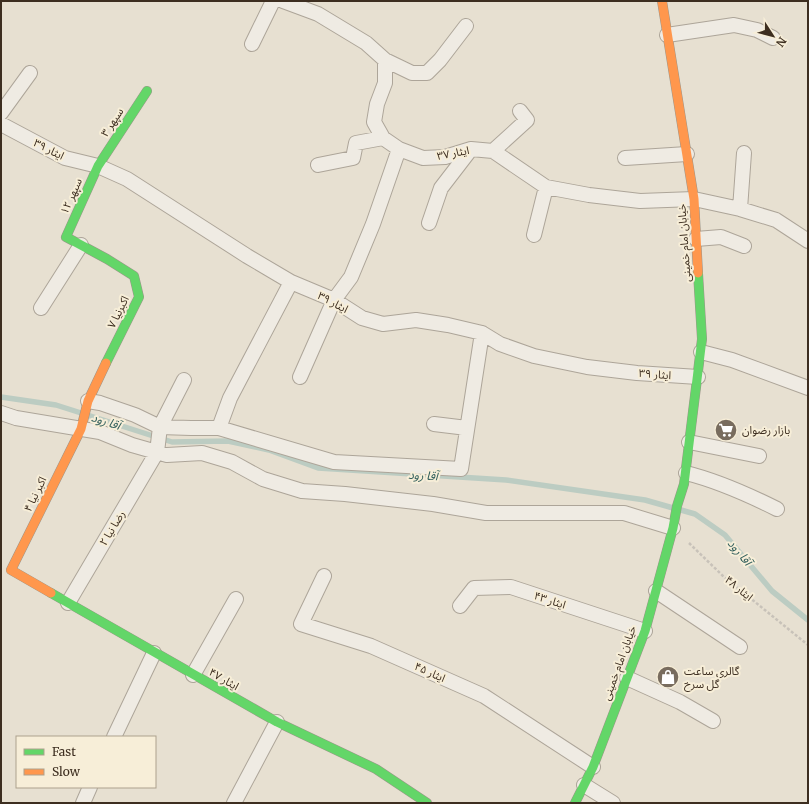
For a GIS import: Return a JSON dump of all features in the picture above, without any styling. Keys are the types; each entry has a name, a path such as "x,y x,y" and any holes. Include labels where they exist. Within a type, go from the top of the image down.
{"street":[{"path":"252,44 274,1"},
{"path":"283,1 318,14 366,43 385,60 412,73 427,73 440,60 466,26"},
{"name":"خیابان امام خمینی","path":"575,803 593,767 645,631 685,478 701,352 702,339 694,199 662,1"},
{"path":"667,35 734,25 758,30 773,38"},
{"name":"ایثار ۳۷","path":"385,60 385,84 376,104 374,122 383,138 399,149 422,158 445,157 471,149 493,150"},
{"path":"1,113 30,73"},
{"name":"سپهر ۳","path":"98,166 147,90"},
{"path":"520,111 527,120 493,150 546,187 589,195 640,201 694,199 740,209 776,220 808,240"},
{"name":"ایثار ۳۹","path":"1,124 65,158 98,166 127,178 247,256 291,282 334,300 362,318 383,324 416,320 448,325 482,333 500,344 534,356 580,366 637,373 698,377"},
{"path":"318,165 353,158 356,143 383,138"},
{"path":"300,377 334,300 351,277 373,224 399,149"},
{"path":"429,223 441,188 471,149"},
{"path":"740,209 744,153"},
{"path":"625,158 686,154"},
{"name":"سپهر ۱۲","path":"66,236 98,166"},
{"path":"534,235 546,187"},
{"name":"اکبرنیا ۷","path":"66,236 134,276 139,297 88,401 80,429"},
{"path":"696,239 721,237 744,246"},
{"path":"41,308 82,245"},
{"path":"219,428 230,398 291,282"},
{"path":"88,401 136,414 160,427 219,428 334,462 460,469 482,333"},
{"path":"701,352 732,360 808,388"},
{"path":"157,452 160,427 184,380"},
{"path":"1,413 16,418 100,432 132,445 167,455 202,453 232,462 263,479 302,491 346,494 426,503 486,512 624,513 673,528"},
{"path":"434,424 467,428"},
{"name":"اکبر نیا ۴","path":"11,570 80,429"},
{"path":"689,442 759,456"},
{"name":"رضا نیا ۲","path":"68,603 157,452"},
{"path":"685,478 706,478 777,509"},
{"name":"ایثار ۴۷","path":"11,570 277,722 376,769 428,803"},
{"name":"ایثار ۴۵","path":"324,576 302,624 371,646 484,696 593,767"},
{"name":"ایثار ۴۳","path":"460,606 474,588 511,587 645,631"},
{"path":"656,590 740,647"},
{"path":"193,675 236,599"},
{"path":"114,736 154,652"},
{"path":"627,678 680,702 713,721"},
{"path":"234,803 277,722"},
{"path":"584,785 613,803"},
{"path":"83,803 90,788"}],"path":[{"name":"ایثار ۴۸","path":"673,528 723,576 808,645"}],"waterway":[{"name":"آقا رود","path":"1,397 56,405 172,442 228,441 269,450 318,468 506,480 645,500 673,508"},
{"name":"آقا رود","path":"681,510 695,514 725,535 772,591 808,620"}],"traffic: fast":[{"path":"106,363 139,297 134,276 107,259 66,237 98,166 147,91"},
{"path":"575,803 593,767 645,631 684,484 702,339 698,273"},
{"path":"51,593 277,722 376,769 427,803"}],"traffic: slow":[{"path":"662,1 694,199 698,273"},
{"path":"51,593 11,570 81,429 88,401 106,363"}],"place":[{"name":"بازار رضوان","path":"726,430"},
{"name":"گالری ساعت گل سرخ","path":"668,677"}]}
